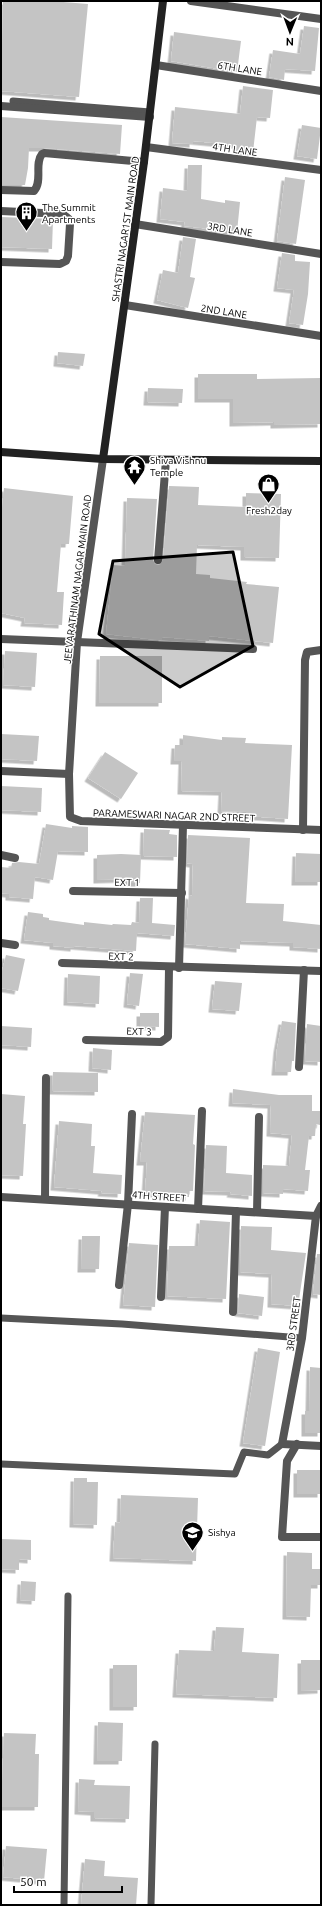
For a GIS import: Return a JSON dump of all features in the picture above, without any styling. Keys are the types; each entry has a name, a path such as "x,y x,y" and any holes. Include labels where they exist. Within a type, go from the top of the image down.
{"street":[{"name":"SHASTRI NAGAR1ST MAIN ROAD","path":"103,459 146,147 163,1"},
{"path":"191,1 321,19"},
{"name":"6TH LANE","path":"156,65 321,91"},
{"path":"1,106 150,114"},
{"name":"4TH LANE","path":"146,147 321,170"},
{"path":"1,190 34,191 38,183 39,159 44,153 144,162"},
{"path":"1,211 63,214 69,219 70,224 68,256 66,261 60,264 1,262"},
{"name":"3RD LANE","path":"135,224 321,254"},
{"name":"2ND LANE","path":"125,305 321,336"},
{"path":"1,452 103,459 321,461"},
{"name":"JEEVARATHINAM NAGAR MAIN ROAD","path":"69,774 77,642 103,459"},
{"path":"158,560 166,460"},
{"path":"1,639 253,649"},
{"path":"303,830 305,660 308,652 321,650"},
{"path":"1,771 69,774"},
{"name":"PARAMESWARI NAGAR 2ND STREET","path":"69,774 69,812 70,817 76,820 321,830"},
{"path":"179,968 183,825"},
{"path":"1,856 15,858"},
{"name":"EXT 1","path":"73,891 182,893"},
{"path":"1,943 15,945"},
{"name":"EXT 2","path":"62,963 169,968 321,971"},
{"name":"EXT 3","path":"86,1040 165,1041 168,1037 169,968"},
{"path":"299,1067 304,970"},
{"path":"45,1199 46,1078"},
{"path":"198,1209 202,1111"},
{"path":"119,1285 128,1204 132,1114"},
{"path":"257,1212 259,1117"},
{"name":"4TH STREET","path":"1,1197 316,1216"},
{"name":"3RD STREET","path":"282,1444 302,1338 316,1216 321,1206"},
{"path":"161,1297 165,1207"},
{"path":"232,1312 236,1211"},
{"path":"282,1444 321,1446"},
{"path":"297,1444 287,1461 282,1537 321,1537"}],"lane":[{"path":"13,100 150,114"},
{"path":"1,1318 122,1324 302,1338"},
{"path":"1,1464 235,1474 244,1452 268,1455 282,1444"},
{"path":"64,1905 68,1596"},
{"path":"151,1905 154,1744"}],"highlighted area":[{"path":"233,552 253,646 180,687 99,634 113,561"}],"building":[{"path":"3,1 51,1 88,4 79,97 1,91"},
{"path":"304,26 319,28 315,71 285,69 284,80 269,77 273,50 300,54"},
{"path":"174,32 241,41 237,72 171,61"},
{"path":"243,86 273,90 270,118 257,117 253,152 236,150 236,145 193,141 193,144 172,143 175,107 240,114"},
{"path":"1,117 122,125 120,154 29,148 25,185 1,185"},
{"path":"302,125 321,128 317,159 297,156"},
{"path":"188,165 202,165 201,199 225,203 225,200 240,202 237,232 184,226 185,222 160,219 163,188 187,191"},
{"path":"285,177 305,180 296,244 277,241"},
{"name":"The Summit Apartments","path":"1,217 53,219 52,249 1,247"},
{"path":"183,237 196,239 190,277 195,278 188,308 157,300 163,270 178,273"},
{"path":"282,253 295,255 295,261 310,262 308,294 303,325 289,323 294,290 277,288"},
{"path":"58,352 85,354 83,366 57,363"},
{"path":"198,374 257,374 257,379 321,378 321,424 274,425 274,422 233,423 233,399 198,399"},
{"path":"148,388 183,389 182,403 147,402"},
{"path":"169,486 199,487 198,505 246,507 246,493 281,494 279,558 244,557 244,547 197,545 196,574 210,575 210,578 247,582 246,584 279,587 273,643 209,636 209,641 162,637 162,640 157,640 106,634 113,565 125,566 127,498 157,499 153,560 155,564 160,565 163,560"},
{"path":"4,488 73,496 69,544 61,544 57,592 64,592 62,625 24,623 25,618 1,613 1,518"},
{"path":"5,651 37,653 35,687 3,685"},
{"path":"100,656 162,656 162,703 99,703"},
{"path":"1,734 39,736 37,761 1,759"},
{"path":"183,735 222,740 222,737 246,738 245,743 292,745 288,819 246,816 246,812 221,811 222,792 181,791 182,761 174,761 175,745 183,745"},
{"path":"105,752 138,773 121,799 88,778"},
{"path":"1,786 42,788 41,812 1,810"},
{"path":"46,824 72,828 72,826 88,827 88,852 58,851 53,880 35,877 33,899 9,897 9,894 1,893 1,867 11,868 12,863 19,862 39,864"},
{"path":"144,829 170,830 169,834 177,835 177,857 143,856"},
{"path":"188,835 250,838 246,903 284,904 283,921 321,925 321,949 293,947 293,943 240,941 240,949 185,944 189,895 192,896 193,864 187,863"},
{"path":"296,853 321,854 321,882 295,882"},
{"path":"97,855 141,855 140,883 127,883 127,879 97,880"},
{"path":"140,898 153,898 152,923 175,925 174,936 137,933 136,951 74,946 74,948 53,946 53,943 24,940 28,912 43,914 43,917 49,918 49,920 84,925 84,922 112,925 131,925 132,922 139,923"},
{"path":"6,955 25,959 18,991 1,988 1,975"},
{"path":"130,973 143,974 139,1006 127,1004"},
{"path":"68,974 100,976 99,1004 67,1002"},
{"path":"215,981 242,983 239,1011 212,1009"},
{"path":"140,1013 159,1013 159,1027 140,1026"},
{"path":"282,1021 296,1023 294,1061 292,1061 291,1072 275,1072"},
{"path":"307,1024 321,1026 321,1062 305,1061"},
{"path":"1,1026 32,1028 31,1047 1,1045"},
{"path":"93,1048 112,1050 111,1070 92,1068"},
{"path":"53,1072 98,1073 98,1092 52,1091"},
{"path":"233,1089 279,1095 312,1095 312,1111 321,1111 321,1116 320,1125 316,1124 315,1136 309,1136 305,1170 310,1170 308,1191 283,1189 283,1194 263,1193 263,1165 289,1166 292,1135 270,1133 271,1105 232,1103"},
{"path":"1,1094 25,1096 23,1124 26,1124 23,1176 1,1175"},
{"path":"145,1112 195,1115 193,1144 195,1145 193,1191 189,1191 189,1197 145,1193 147,1162 140,1162"},
{"path":"59,1121 92,1124 91,1146 95,1146 93,1173 122,1175 121,1194 54,1187"},
{"path":"206,1145 227,1146 226,1173 252,1175 252,1196 230,1194 231,1192 204,1191"},
{"path":"200,1220 230,1222 226,1299 167,1296 169,1246 198,1246"},
{"path":"241,1226 272,1227 271,1250 306,1253 298,1306 271,1304 272,1274 240,1272"},
{"path":"82,1236 100,1236 99,1269 81,1269"},
{"path":"129,1243 158,1245 155,1307 123,1305"},
{"path":"317,1254 321,1254 321,1295 313,1294"},
{"path":"239,1294 264,1297 262,1316 238,1313"},
{"path":"258,1348 280,1352 265,1446 243,1443"},
{"path":"310,1367 321,1368 321,1433 305,1433 305,1411 309,1411"},
{"path":"297,1470 321,1470 321,1494 297,1494"},
{"path":"74,1478 87,1478 87,1482 98,1482 97,1525 73,1524"},
{"path":"121,1495 198,1498 196,1561 113,1558 115,1522 120,1523"},
{"path":"1,1539 31,1540 31,1560 19,1559 19,1570 1,1569"},
{"path":"287,1552 312,1553 312,1569 321,1569 321,1585 311,1585 310,1617 286,1616"},
{"path":"21,1581 36,1582 35,1601 20,1600"},
{"path":"216,1627 244,1628 242,1652 279,1654 277,1698 176,1694 179,1650 214,1651"},
{"path":"301,1660 321,1660 321,1690 301,1691"},
{"path":"113,1665 137,1665 137,1707 113,1707"},
{"path":"98,1722 123,1723 122,1761 97,1761"},
{"path":"4,1733 36,1734 35,1754 39,1754 38,1807 1,1807"},
{"path":"79,1779 95,1780 94,1785 130,1786 129,1819 94,1818 94,1812 78,1811"},
{"path":"6,1846 47,1849 44,1881 3,1877"},
{"path":"85,1859 105,1861 104,1876 138,1878 136,1905 81,1905"}],"place":[{"name":"The Summit Apartments","path":"27,232"},
{"name":"Shiva Vishnu Temple","path":"134,486"},
{"name":"Fresh2day","path":"269,504"},
{"name":"Sishya","path":"192,1552"}]}
